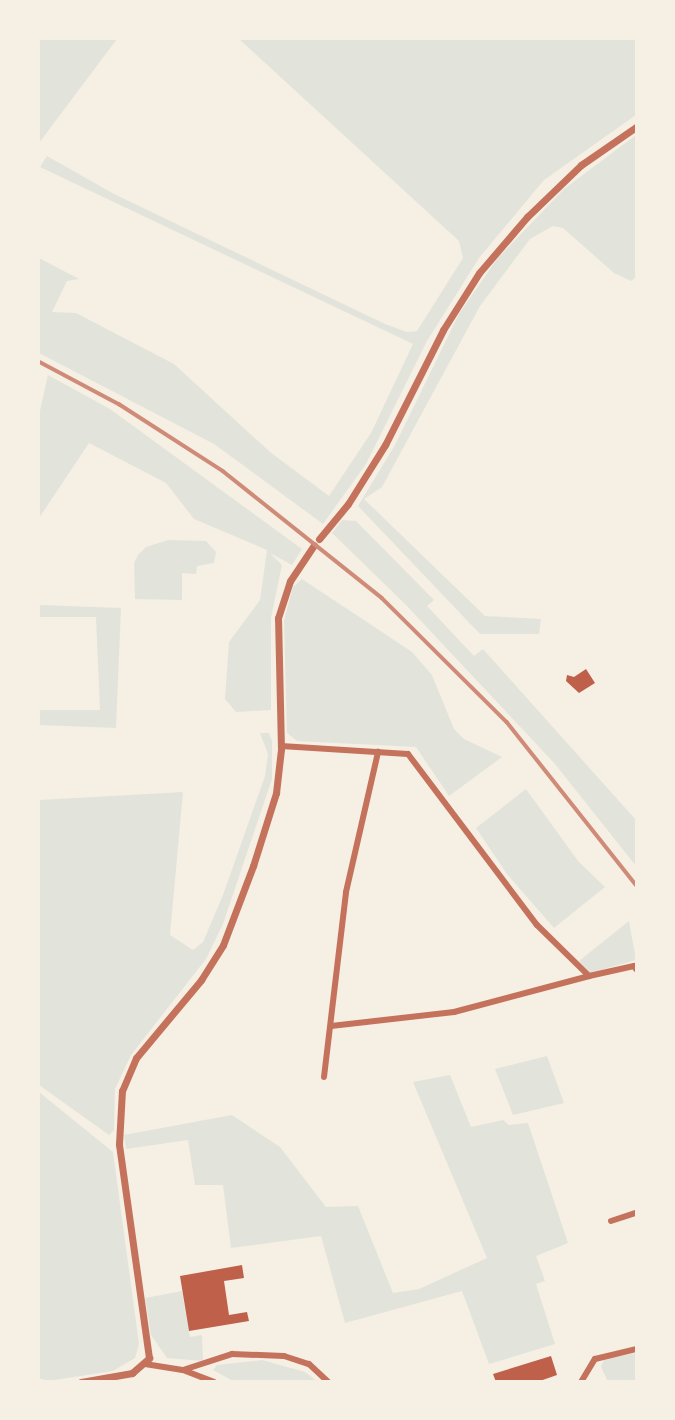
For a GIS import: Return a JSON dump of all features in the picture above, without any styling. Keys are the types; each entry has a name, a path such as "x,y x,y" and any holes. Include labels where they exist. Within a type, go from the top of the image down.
{"street":[{"path":"145,1364 148,1342 119,1144 122,1091 136,1058 201,980 223,945 276,793 281,747 278,618 290,581 307,554 367,475 443,330 479,273 527,217 581,165 636,127"},
{"path":"281,747 408,754 537,925 589,976"},
{"path":"324,1077 346,892 378,752"},
{"path":"331,1026 454,1012 589,976 634,966 636,969"},
{"path":"611,1221 636,1213"},
{"path":"581,1381 595,1359 636,1349"},
{"path":"183,1370 232,1354 275,1356 309,1364 328,1381"},
{"path":"81,1381 132,1373 145,1364 183,1370 215,1381"}],"shaded area":[{"path":"38,39 117,39 39,143 38,143"},
{"path":"239,39 636,39 636,115 544,180 479,258 427,341 366,464 323,524 214,444 39,353 39,258 79,279 67,281 52,312 76,313 174,364 270,452 329,496 371,433 413,344 40,167 47,156 114,194 385,324 407,332 417,331 463,258 459,241"},
{"path":"636,135 636,277 631,281 614,273 563,228 553,226 530,239 480,306 382,487 364,499 485,616 541,619 539,634 480,634 358,506 395,445 459,314 497,259 564,189"},
{"path":"48,375 110,409 302,549 292,565 270,553 282,565 271,618 271,710 236,712 225,699 229,642 260,600 267,550 194,519 166,483 89,443 39,518 39,415"},
{"path":"342,520 356,521 434,600 427,606 474,656 483,649 636,820 636,866 555,764 406,605 332,533"},
{"path":"168,540 206,541 216,552 214,563 197,566 196,574 182,573 182,600 135,599 134,563 138,555 146,547"},
{"path":"302,579 412,652 432,675 454,729 464,739 502,757 449,796 416,747 297,741 287,733 284,620 293,587"},
{"path":"38,598 40,605 121,608 116,728 39,725 39,710 100,710 96,617 39,617"},
{"path":"260,733 269,733 272,741 272,779 223,924 206,959 131,1055 115,1089 114,1130 109,1135 39,1085 39,800 183,792 170,935 193,950 203,942 223,895 265,776 268,754"},
{"path":"526,789 578,861 605,887 554,928 507,874 476,828"},
{"path":"629,921 636,960 590,973 579,961"},
{"path":"547,1056 564,1103 513,1115 495,1069"},
{"path":"450,1075 471,1127 503,1120 509,1125 528,1123 568,1243 536,1256 545,1281 536,1284 555,1344 489,1364 462,1291 345,1323 321,1236 231,1248 223,1185 195,1185 188,1140 126,1149 124,1135 232,1115 280,1147 326,1207 358,1206 393,1293 419,1289 487,1258 413,1082"},
{"path":"39,1092 113,1152 139,1344 135,1358 113,1371 48,1381 38,1378"},
{"path":"182,1291 190,1337 202,1335 203,1361 167,1358 151,1335 145,1298"},
{"path":"636,1353 636,1381 607,1380 601,1367 604,1359"},
{"path":"262,1360 305,1372 317,1381 233,1381 213,1370 217,1365"}],"building":[{"path":"586,669 595,683 579,693 566,681 567,675 574,677"},
{"path":"242,1265 244,1278 224,1281 229,1315 247,1312 249,1321 189,1331 180,1276"},
{"path":"551,1356 557,1375 537,1382 496,1382 493,1374"}],"railway":[{"path":"38,361 119,404 223,471 382,598 507,722 636,885"}]}
